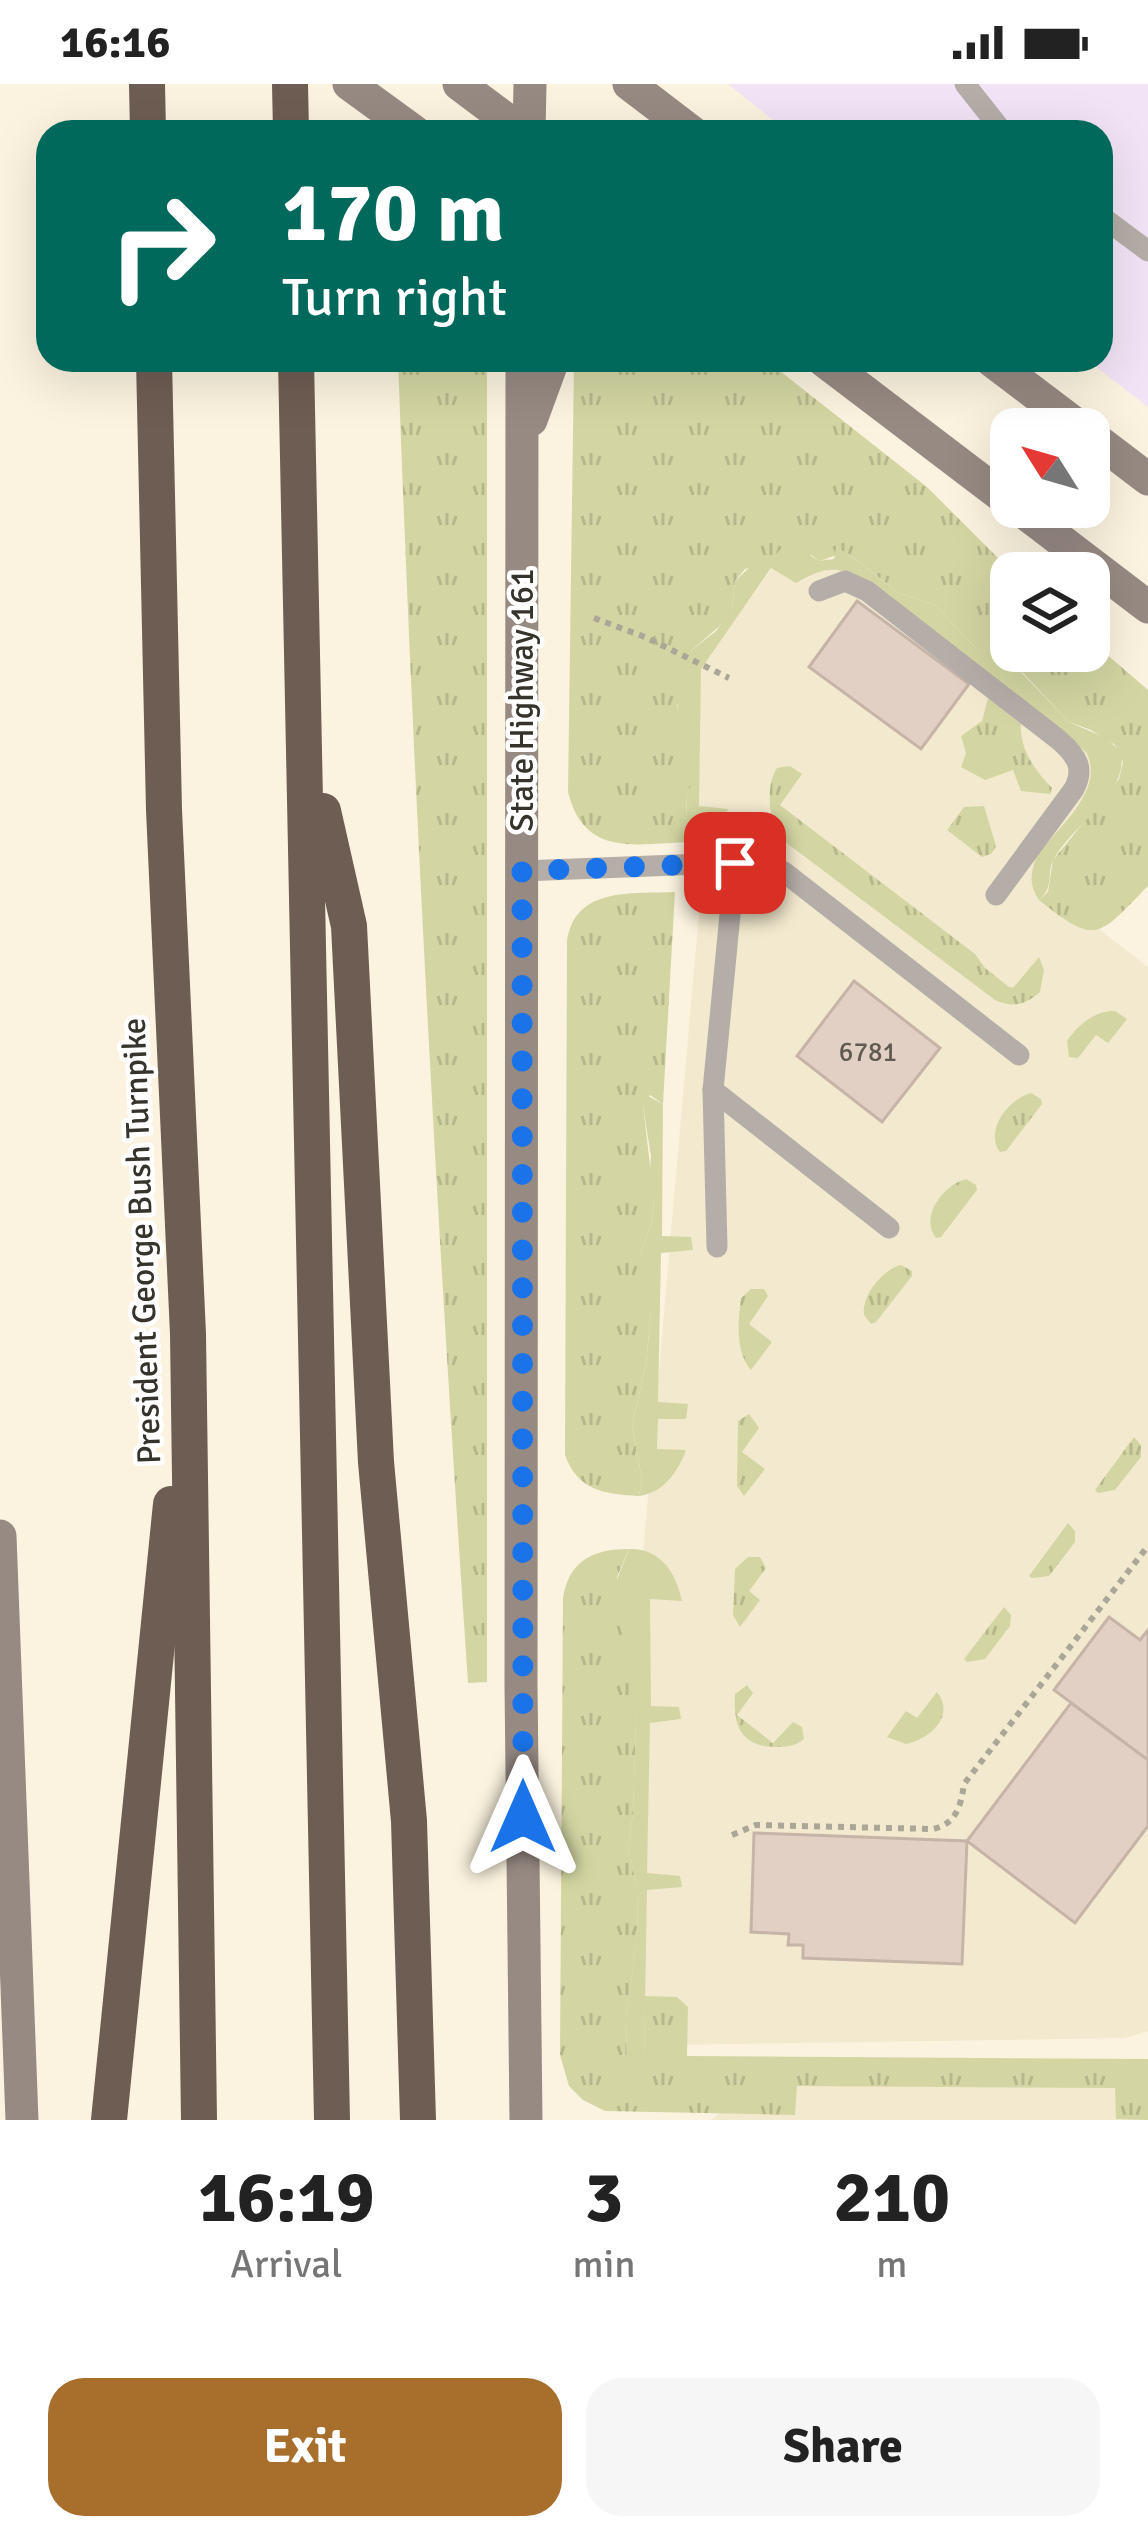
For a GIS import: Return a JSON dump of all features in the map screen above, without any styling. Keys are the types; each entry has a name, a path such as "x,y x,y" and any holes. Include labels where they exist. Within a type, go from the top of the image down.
{"highway":[{"path":"147,84 148,120"},
{"path":"290,84 291,120"},
{"name":"President George Bush Turnpike","path":"154,372 164,810 188,1334 199,2120"},
{"path":"296,372 332,2120"},
{"path":"306,731 349,926 376,1462 409,1821 418,2120"},
{"path":"109,2120 188,1334"}],"main road":[{"path":"349,84 399,120"},
{"path":"459,84 509,120"},
{"path":"527,120 530,84"},
{"path":"629,84 676,120"},
{"name":"State Highway 161","path":"522,372 521,1709 526,2120"},
{"path":"522,444 549,372"},
{"path":"839,372 990,487"},
{"path":"1008,372 1055,408"},
{"path":"1110,450 1148,479"},
{"path":"1044,528 1148,608"},
{"path":"0,1536 22,2120"}],"lane":[{"path":"965,84 994,120"},
{"path":"1113,225 1148,251"},
{"path":"819,591 845,581 867,591 1059,740 1079,761 1081,776 1074,789 996,895"},
{"path":"522,871 754,862 784,872 1019,1054"},
{"path":"717,1247 713,1090 735,863"},
{"path":"713,1090 890,1228"}],"path":[{"path":"594,618 646,637 729,678"},
{"path":"732,1835 756,1826 933,1829 947,1824 961,1807 964,1784 1148,1546"}],"shaded area":[{"path":"728,84 1148,84 1148,407 1103,372 1113,372 1113,120 773,120"},
{"path":"796,536 1108,761 1039,883 1148,967 1148,2031 1125,2038 600,2046 704,855 688,681"},
{"path":"754,2086 1148,2086 1148,2120 711,2120"}],"green space":[{"path":"398,372 487,372 487,1682 468,1683 411,691"},
{"path":"574,372 781,372 927,487 992,552 990,655 975,647 935,605 899,593 846,552 819,561 812,555 745,569 735,581 732,610 692,650 677,706 692,744 693,783 686,796 688,842 614,842 586,828 568,792"},
{"path":"783,547 797,547 819,561 834,559 836,548 846,552 899,593 935,605 975,647 990,654 990,672 1021,672 1069,722 1106,738 1121,752 1117,781 1055,857 1047,889 1039,900 1032,883 1035,861 1085,793 1091,766 1086,752 862,578 844,571 821,571 796,583 771,568 701,669 699,806 728,809 718,833 688,842 686,796 692,783 692,744 676,698 692,650 732,610 735,581 752,565 767,563"},
{"path":"1110,657 1148,690 1148,886 1119,916 1097,929 1074,925 1039,900 1048,892 1053,860 1119,779 1123,762 1115,745 1069,722 1023,673 1110,672"},
{"path":"988,698 1021,724 1025,750 1052,788 1050,794 1021,791 1013,770 985,780 961,767 966,753 961,736 982,721"},
{"path":"790,766 802,774 780,805 975,954 1009,987 1039,957 1044,970 1040,992 1019,1004 995,1000 780,838 771,813 771,784 777,768"},
{"path":"984,806 996,846 982,857 947,830 964,807"},
{"path":"675,892 663,1104 650,1095 643,1106 654,1199 652,1223 640,1253 651,1313 632,1426 642,1480 639,1496 594,1488 577,1476 565,1455 567,941 581,910 594,902 624,894"},
{"path":"1115,1011 1127,1019 1108,1043 1096,1035 1078,1058 1069,1057 1067,1041 1077,1029 1094,1016"},
{"path":"1031,1093 1042,1104 1006,1151 1000,1152 995,1135 1001,1117"},
{"path":"646,1095 663,1104 662,1236 691,1237 693,1250 661,1253 658,1402 688,1404 686,1419 658,1419 657,1449 686,1450 668,1480 639,1496 642,1480 632,1426 651,1313 641,1287 640,1253 652,1223 654,1199 643,1106"},
{"path":"966,1179 977,1190 936,1238 930,1221 936,1203"},
{"path":"901,1265 912,1276 871,1324 864,1315 870,1292 887,1272"},
{"path":"751,1289 764,1289 768,1296 749,1324 772,1342 751,1370 742,1354 739,1326 741,1298"},
{"path":"749,1414 759,1428 742,1452 765,1469 744,1496 737,1486 738,1421"},
{"path":"1134,1437 1141,1445 1141,1457 1115,1490 1098,1493 1095,1490"},
{"path":"1068,1523 1075,1531 1075,1542 1049,1576 1029,1576"},
{"path":"629,1549 617,1577 636,1720 628,1849 638,1890 637,1938 626,2019 627,2060 644,2061 645,1996 677,1997 688,2007 687,2056 1148,2059 1148,2120 1116,2119 1115,2088 797,2086 795,2115 605,2111 569,2086 560,2055 563,1598 571,1574 585,1559"},
{"path":"629,1549 658,1557 676,1580 682,1601 650,1599 651,1706 679,1707 681,1719 650,1723 647,1873 680,1876 682,1887 647,1890 644,2061 627,2061 626,2019 637,1938 638,1890 628,1849 636,1720 614,1587"},
{"path":"748,1557 760,1557 766,1568 749,1591 760,1600 740,1627 733,1615 735,1569"},
{"path":"1004,1607 1011,1615 1010,1626 985,1659 967,1662 964,1659"},
{"path":"747,1685 753,1693 737,1715 773,1743 793,1722 802,1727 804,1739 776,1747 747,1739 738,1725 735,1705 735,1694"},
{"path":"937,1692 944,1710 931,1732 906,1744 887,1737 906,1711 917,1718"}],"building":[{"path":"857,601 969,684 921,749 809,667"},
{"path":"854,981 940,1048 882,1122 797,1056"},
{"path":"1109,1617 1140,1640 1148,1630 1148,1760 1054,1690"},
{"path":"1071,1703 1148,1760 1148,1826 1075,1923 967,1841"},
{"path":"754,1833 967,1841 962,1964 803,1958 803,1945 788,1945 789,1934 751,1932"}],"route":[{"path":"523,1817 522,871 735,863"}]}
